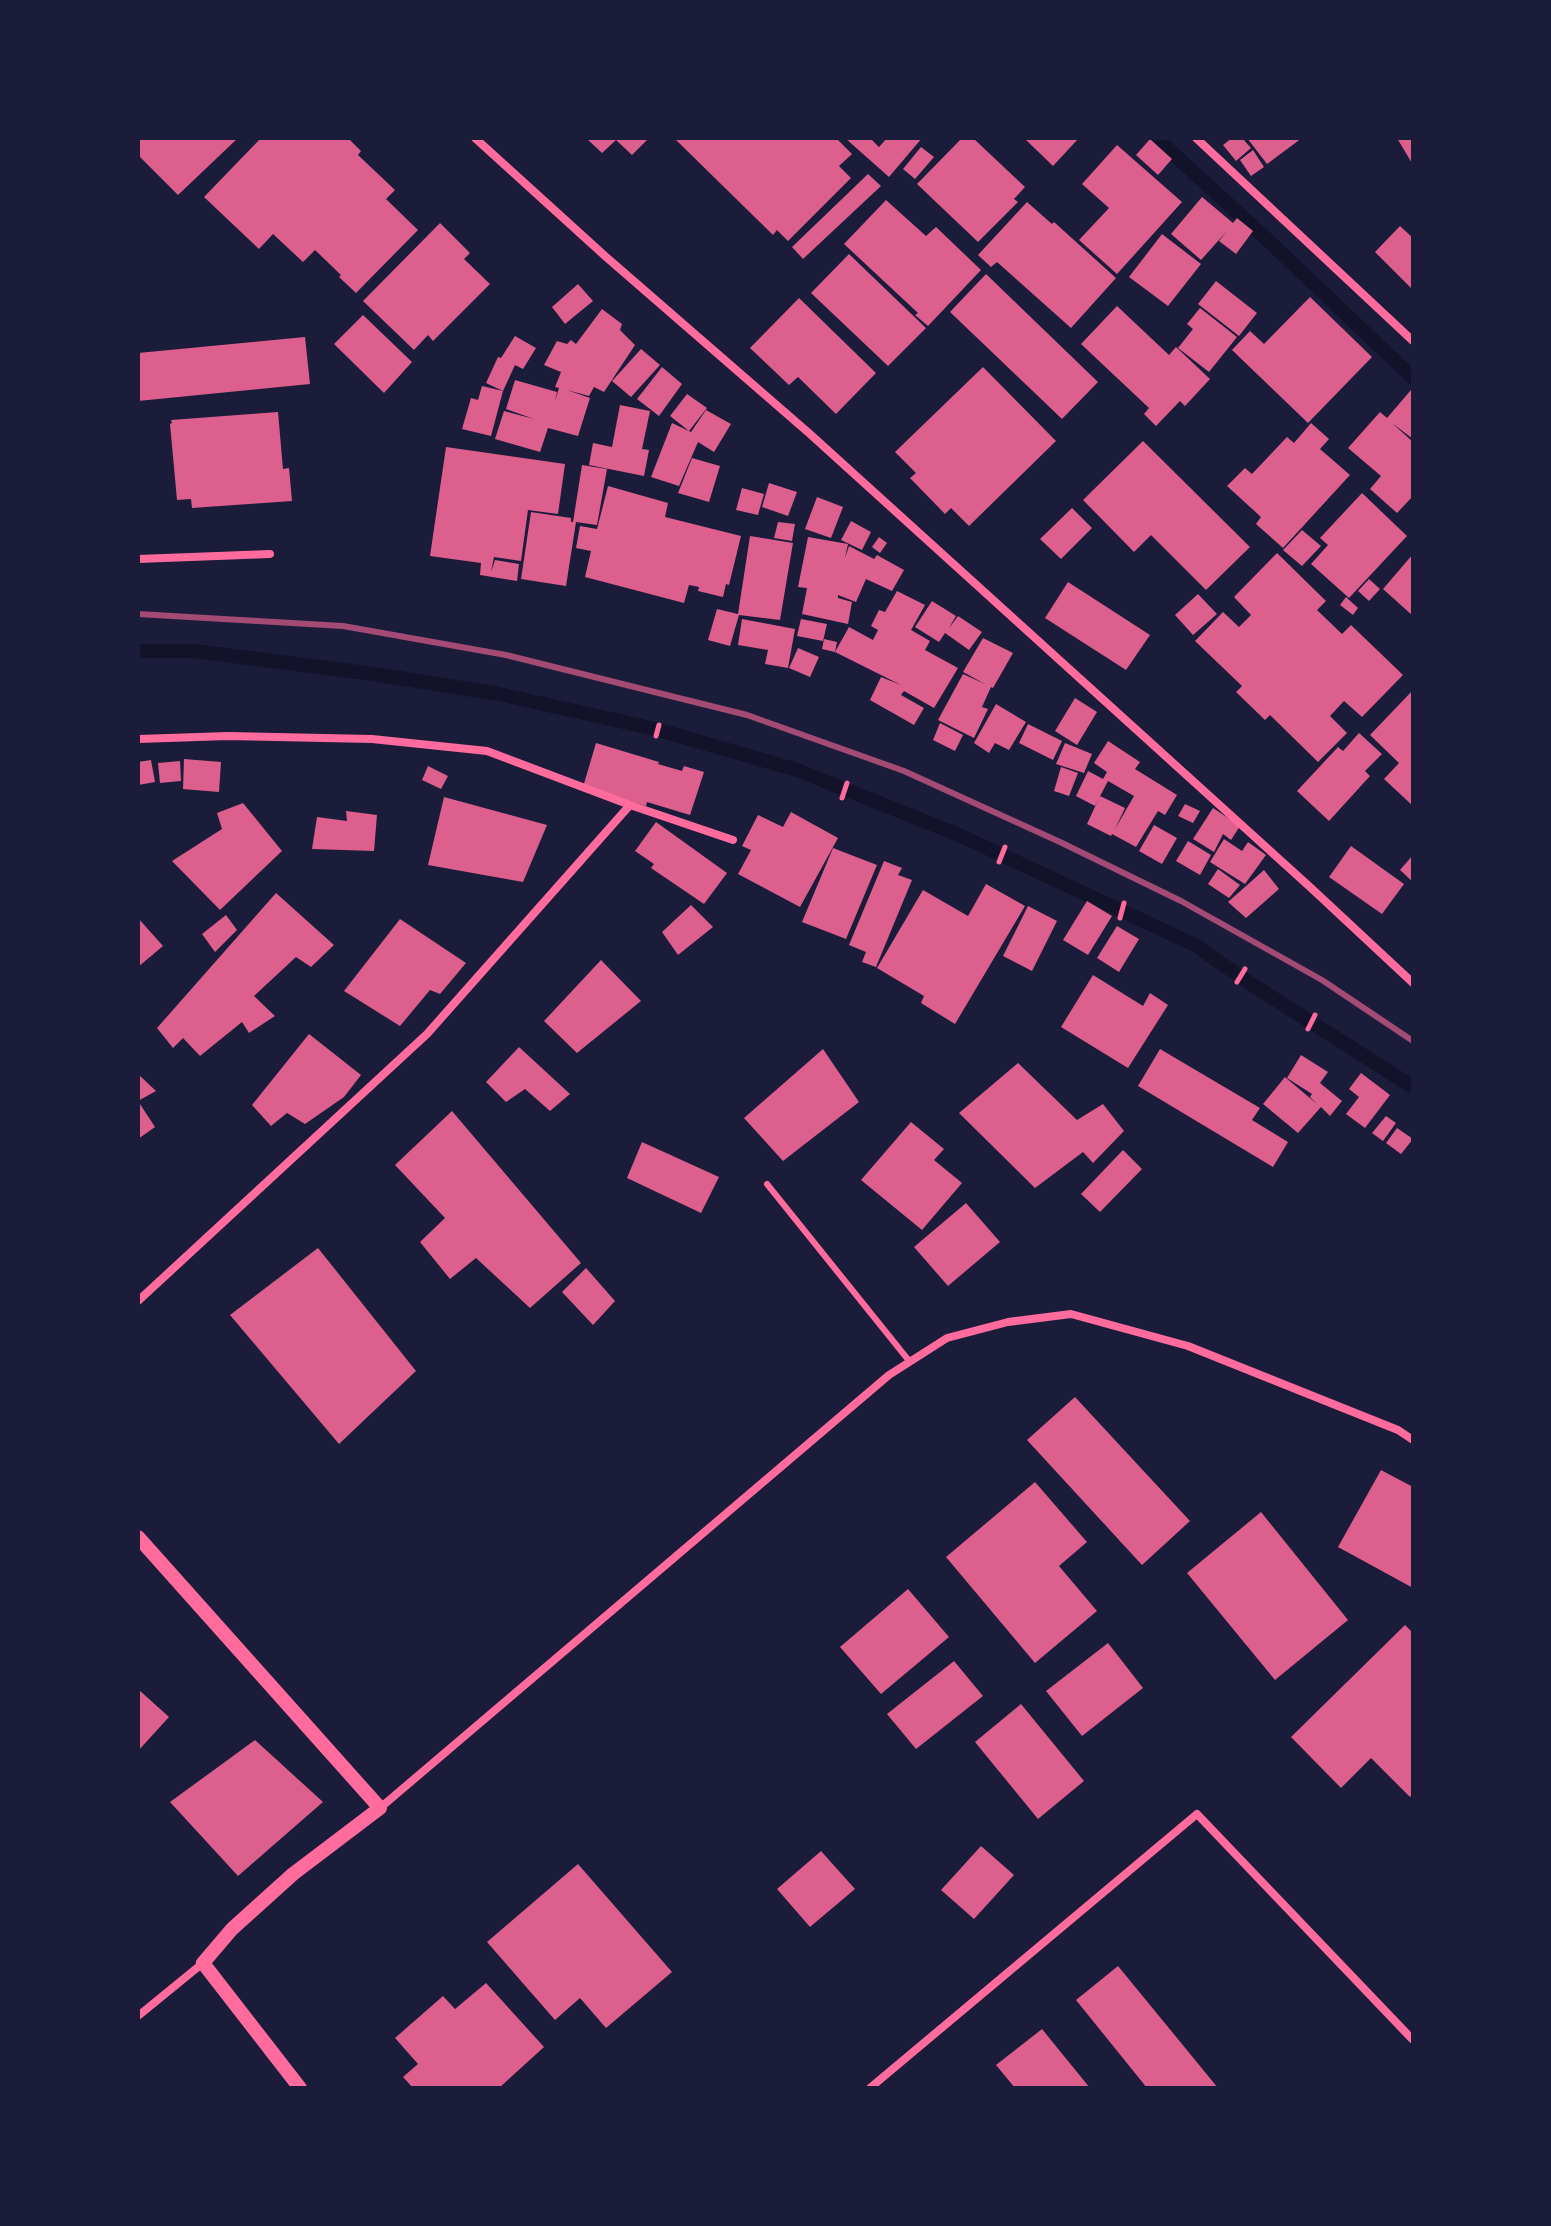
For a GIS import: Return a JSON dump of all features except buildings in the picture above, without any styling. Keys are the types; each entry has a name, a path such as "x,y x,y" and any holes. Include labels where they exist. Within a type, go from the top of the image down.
{"street":[{"path":"475,138 605,256 822,444 1413,983"},
{"path":"1196,138 1413,341"},
{"path":"138,559 270,554"},
{"path":"138,739 228,736 372,739 487,751 733,840"},
{"path":"138,1301 427,1034 630,805"},
{"path":"138,2016 203,1963 232,1929 293,1874 380,1808 877,1386 947,1338 1008,1322 1071,1314 1188,1346 1398,1430 1413,1440"},
{"path":"138,1537 380,1808"},
{"path":"870,2088 1197,1814 1413,2040"},
{"path":"203,1963 300,2088"}],"lane":[{"path":"767,1184 910,1362"}],"path":[{"path":"656,736 659,725"},
{"path":"842,798 847,783"},
{"path":"999,862 1005,847"},
{"path":"1120,918 1124,903"},
{"path":"1237,982 1245,969"},
{"path":"1308,1029 1315,1015"}],"waterway":[{"path":"1156,138 1413,378"},
{"path":"138,651 194,651 499,694 655,729 797,770 959,835 1195,945 1413,1087"}],"railway":[{"path":"138,614 343,626 506,655 747,715 904,771 1181,901 1322,980 1413,1041"}]}
